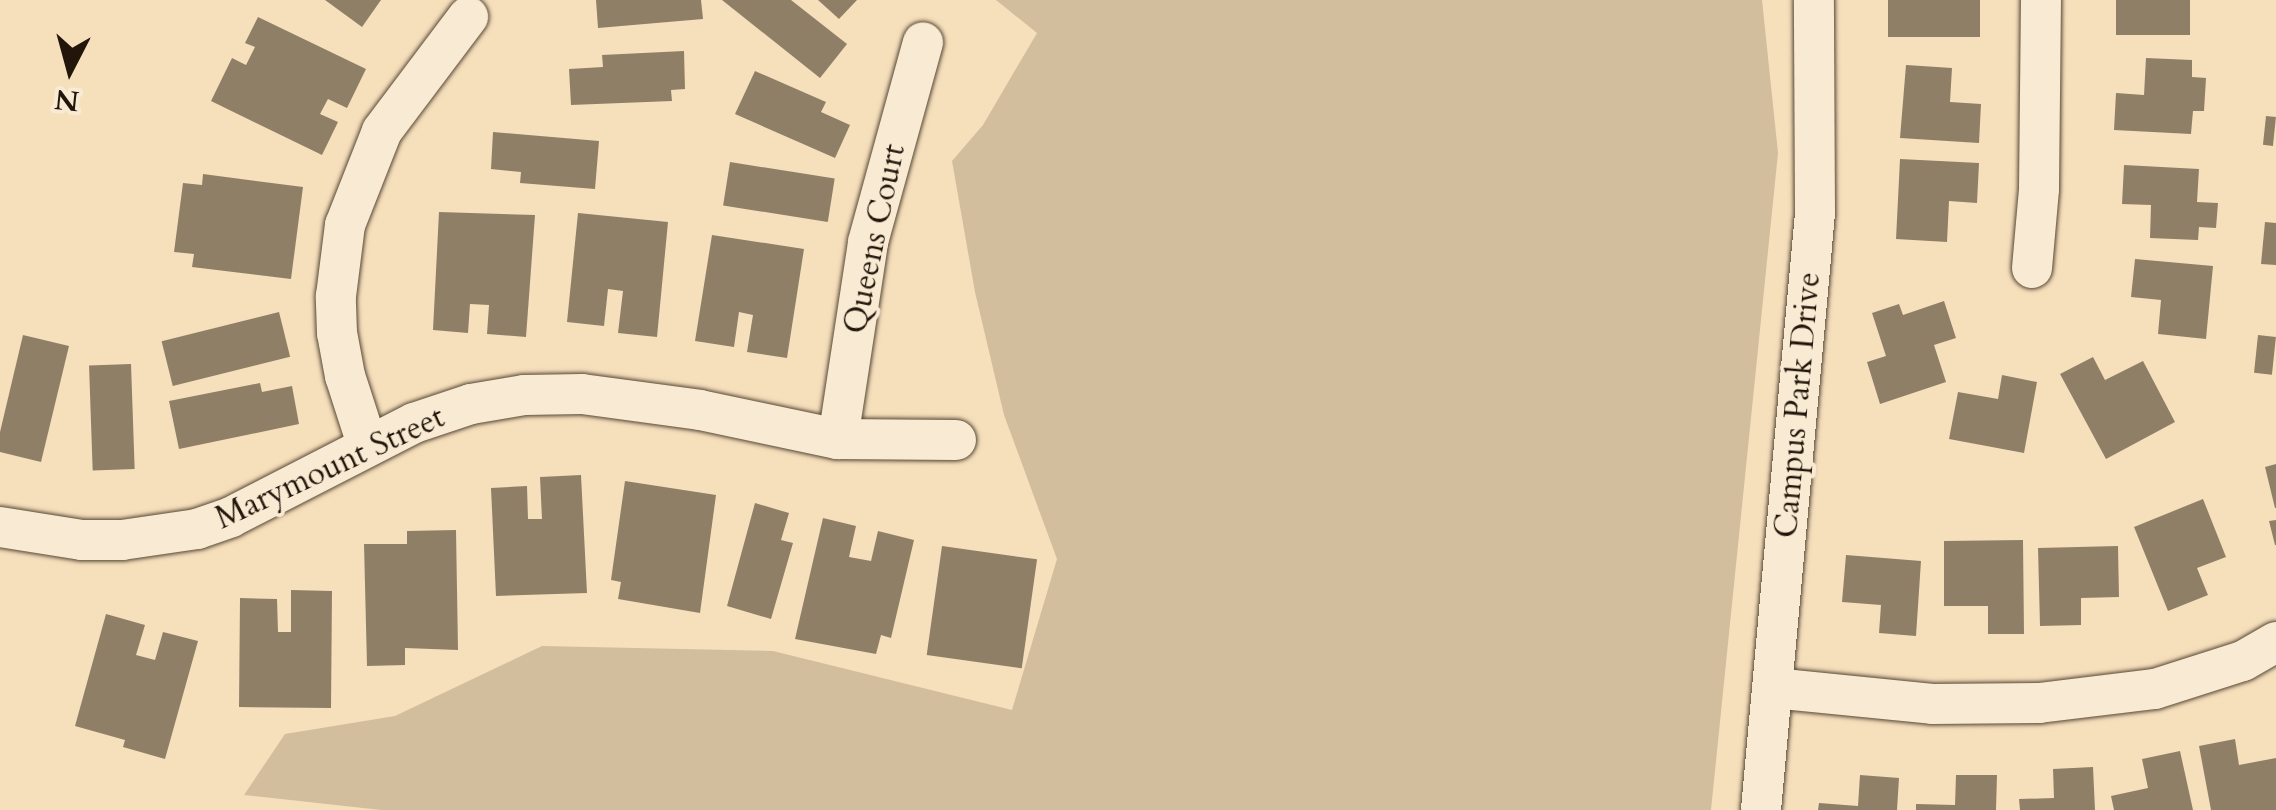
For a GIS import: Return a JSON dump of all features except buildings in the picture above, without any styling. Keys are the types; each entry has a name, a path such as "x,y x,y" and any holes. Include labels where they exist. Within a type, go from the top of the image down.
{"street":[{"name":"Campus Park Drive","path":"1761,810 1815,213 1814,0"},
{"path":"2032,268 2039,189 2041,0"},
{"path":"367,444 345,376 337,333 336,296 346,225 382,131 468,16"},
{"name":"Queens Court","path":"838,439 868,242 923,42"},
{"name":"Marymount Street","path":"0,527 82,540 122,540 197,529 231,517 367,444 471,404 524,395 582,394 700,410 838,439 956,440"},
{"path":"1773,688 1932,704 2039,704 2155,689 2243,660 2276,642"}],"shaded area":[{"path":"996,0 1762,0 1778,153 1711,810 381,810 244,795 285,734 395,716 542,646 773,651 1012,710 1057,559 1004,415 975,292 952,161 983,125 1037,33"}]}
